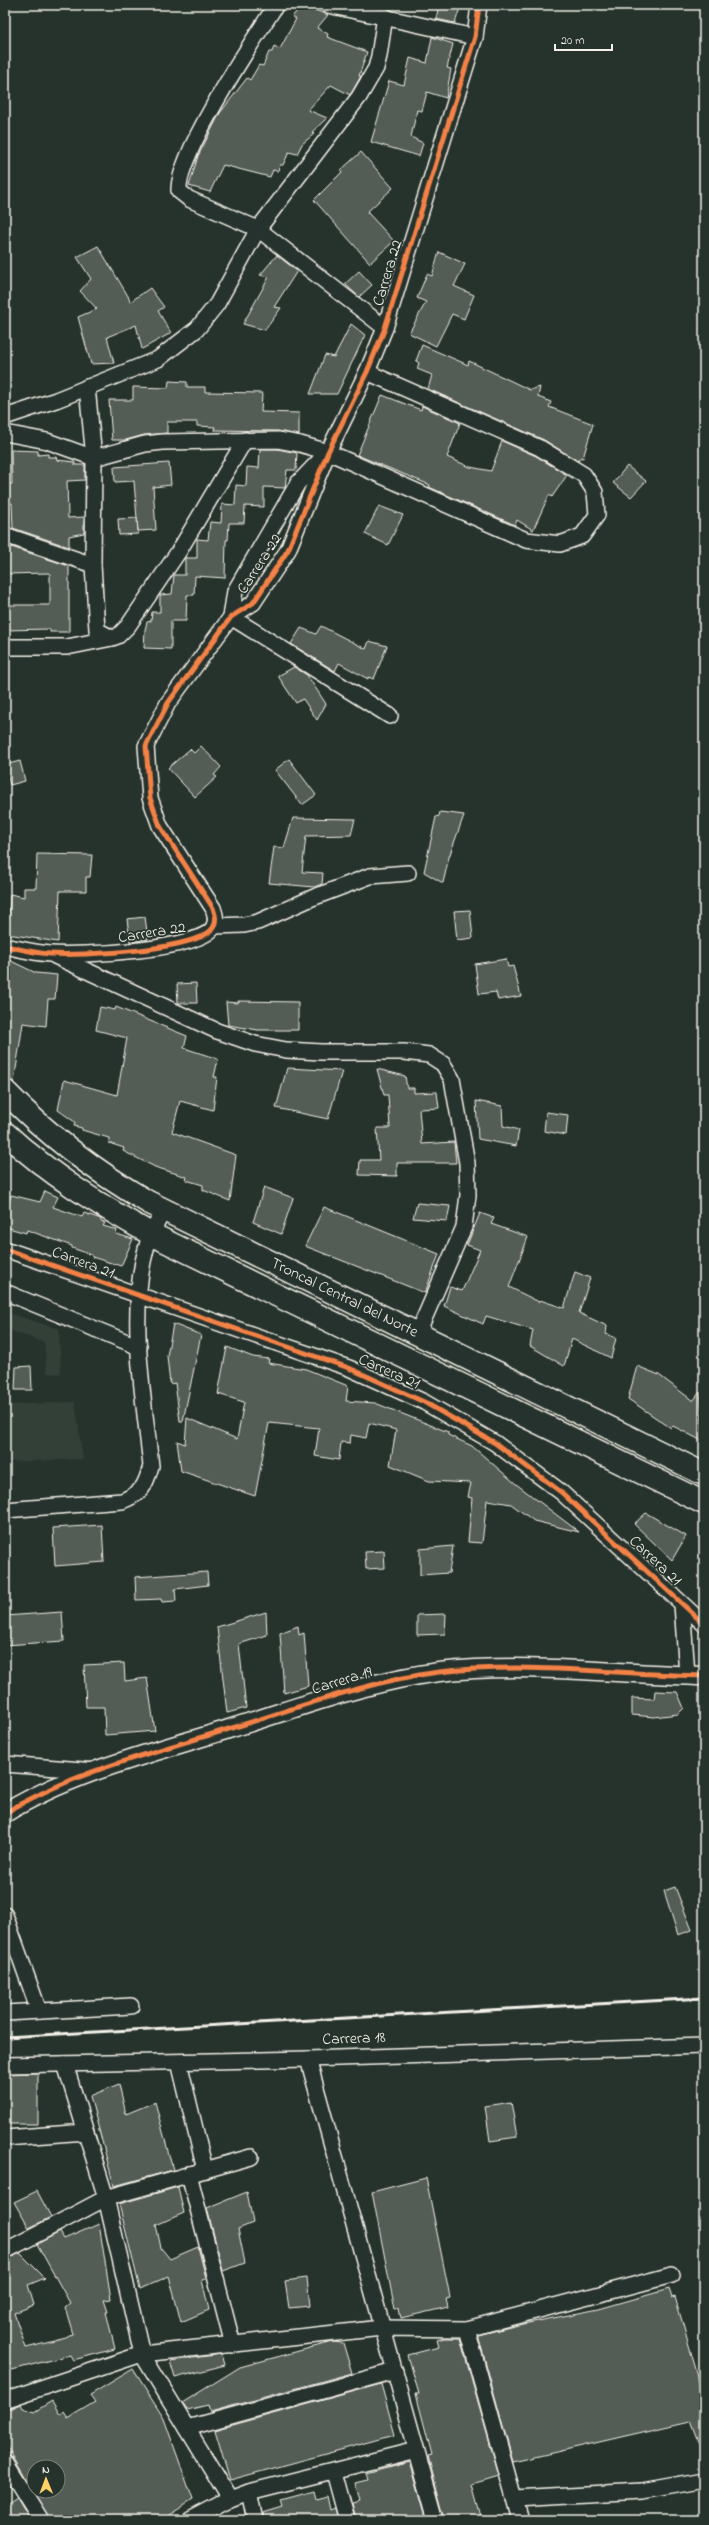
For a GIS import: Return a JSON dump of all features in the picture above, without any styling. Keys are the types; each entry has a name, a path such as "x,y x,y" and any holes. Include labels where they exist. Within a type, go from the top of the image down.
{"highway":[{"name":"Troncal Central del Norte","path":"5,1091 38,1123 79,1157 121,1186 164,1210 704,1474"},
{"name":"Troncal Central del Norte","path":"5,1133 47,1169 86,1196 151,1234 704,1503"}],"street":[{"path":"276,5 214,105 182,169 178,186 179,191 189,199 258,229 384,328"},
{"path":"328,5 385,16 475,37"},
{"name":"Carrera 22","path":"5,946 50,954 105,954 189,942 205,935 214,926 216,917 213,908 160,826 150,798 146,746 168,703 231,617 254,603 288,550 328,452 367,372 384,328 475,37 479,5"},
{"path":"5,417 158,359 197,329 217,304 258,229 362,91 380,56 385,16"},
{"path":"5,433 47,442 94,458 163,442 245,440 289,441 328,452 526,540 560,544 582,536 597,515 596,492 584,475 540,448 367,372"},
{"path":"87,387 94,458 94,603 98,630 112,638"},
{"path":"5,647 67,647 118,636 128,626 179,551 245,440"},
{"name":"Carrera 22","path":"231,617 235,591 298,483 328,452"},
{"path":"5,535 93,565"},
{"path":"231,617 390,716"},
{"path":"214,926 244,925 258,922 312,898 370,876 408,873"},
{"path":"50,954 217,1031 255,1044 286,1050 404,1052 429,1055 443,1064 452,1079 467,1163 468,1195 464,1227 417,1335"},
{"path":"5,1510 122,1501 137,1495 146,1484 151,1466 138,1347 139,1296 145,1249 164,1210"},
{"name":"Carrera 21","path":"5,1248 349,1368 424,1402 495,1443 561,1492 704,1624"},
{"path":"5,1292 138,1347"},
{"name":"Carrera 21","path":"682,1604 696,1675"},
{"name":"Carrera 19","path":"5,1813 23,1802 97,1771 388,1681 439,1672 524,1668 696,1675"},
{"path":"5,1764 97,1771"},
{"path":"5,1915 39,2011"},
{"path":"5,2013 131,2006"},
{"name":"Carrera 18","path":"5,2065 179,2062 704,2046"},
{"path":"308,2058 436,2520"},
{"path":"179,2062 205,2170"},
{"path":"65,2064 106,2198 142,2354 230,2499"},
{"path":"5,2138 86,2132"},
{"path":"5,2250 106,2198 251,2157"},
{"path":"189,2174 233,2345"},
{"path":"5,2400 142,2354 382,2328 467,2329 672,2275"},
{"path":"467,2329 520,2520"},
{"path":"186,2428 395,2371"},
{"path":"190,2520 230,2499 249,2492 334,2472 416,2450"},
{"path":"5,2462 11,2484 41,2520"},
{"path":"334,2472 347,2520"},
{"path":"515,2498 642,2491 704,2480"},
{"path":"249,2492 255,2520"}],"shaded area":[{"path":"5,1312 59,1329 61,1374 47,1373 44,1342 5,1329"},
{"path":"75,1402 83,1459 5,1462 5,1405"}],"building":[{"path":"302,5 328,15 317,28 328,34 327,37 367,52 359,76 361,76 352,92 350,95 331,85 308,110 327,118 312,132 314,134 302,144 297,154 289,152 283,165 280,165 278,171 273,170 270,177 223,165 210,192 189,186 198,156 220,113 247,78 250,80 259,65 263,66 269,52 272,52 274,46 280,49 296,19 292,17"},
{"path":"439,5 461,5 455,23 436,19"},
{"path":"432,37 453,44 447,68 451,69 446,98 427,92 422,111 417,110 411,137 423,143 419,156 371,142 389,81 404,85 410,58 427,63"},
{"path":"361,152 393,188 367,212 394,241 370,263 314,200 342,172 341,170"},
{"path":"98,246 128,296 130,302 150,288 164,307 158,311 171,333 142,349 136,325 107,337 114,363 91,364 78,317 97,309 80,291 91,279 77,257"},
{"path":"439,252 465,264 454,286 474,295 464,319 452,314 436,346 409,333 426,302 417,298 427,274 432,276"},
{"path":"277,255 297,271 274,307 281,308 265,330 243,324 269,277 260,275"},
{"path":"359,271 372,285 359,297 345,284"},
{"path":"351,324 365,335 337,394 310,394 325,355 334,357"},
{"path":"422,345 468,365 469,361 530,390 540,387 538,397 551,402 549,407 593,424 583,458 581,457 578,461 544,440 428,389 432,375 417,369 419,363 416,361"},
{"path":"169,381 187,382 187,387 205,387 205,392 262,393 261,412 299,413 299,435 278,431 214,430 215,427 197,426 197,422 167,422 167,433 144,435 126,440 112,440 109,400 133,400 133,387 168,388"},
{"path":"382,395 421,410 422,406 460,423 447,457 470,467 491,471 502,441 536,456 567,475 552,497 549,495 533,530 517,520 515,525 429,487 430,485 357,455"},
{"path":"260,449 277,449 297,453 296,470 287,470 285,488 264,487 264,507 245,506 244,523 229,523 228,540 226,540 225,578 195,576 194,595 187,595 186,621 171,621 171,649 144,648 147,622 151,621 152,612 160,612 160,595 172,594 174,575 185,575 185,558 197,558 197,539 208,540 210,522 221,523 222,504 235,505 236,485 246,486 247,467 259,468"},
{"path":"11,450 38,451 38,455 48,454 48,457 56,457 57,460 75,462 75,465 85,465 85,480 67,481 68,518 84,517 84,533 69,536 69,547 13,528 12,503 9,503 9,484 12,484"},
{"path":"169,463 171,485 153,487 156,530 138,531 134,481 115,482 114,467"},
{"path":"627,466 646,481 631,497 613,483"},
{"path":"379,506 403,515 388,545 365,534"},
{"path":"137,518 138,534 119,535 118,519"},
{"path":"5,545 69,566 69,632 50,632 50,629 5,630 5,605 50,605 50,573 5,574"},
{"path":"321,626 366,649 369,641 387,646 374,679 368,677 368,679 339,663 335,671 291,644 301,628 316,634"},
{"path":"294,667 307,675 326,704 317,720 303,699 296,703 278,676"},
{"path":"201,746 221,767 214,775 217,777 195,797 168,768 190,749 194,753"},
{"path":"289,759 316,795 302,805 275,770"},
{"path":"20,761 25,781 10,785 5,765"},
{"path":"440,812 464,815 449,857 443,883 424,872 436,817 439,816"},
{"path":"293,818 355,819 351,835 306,836 302,872 323,873 322,884 314,887 269,883 274,847 284,848"},
{"path":"37,854 92,855 90,877 86,877 86,891 60,891 58,942 8,934 10,894 24,897 24,888 36,888"},
{"path":"470,910 473,938 457,940 454,911"},
{"path":"145,917 148,939 130,942 127,919"},
{"path":"506,959 508,967 513,966 521,996 498,1000 496,992 479,994 475,964"},
{"path":"9,960 36,973 57,975 55,999 48,999 46,1026 23,1023 14,1082 5,1079 5,989"},
{"path":"196,983 197,1003 178,1003 177,984"},
{"path":"238,1001 298,1002 298,1030 258,1030 228,1025 226,1002 238,1003"},
{"path":"100,1007 115,1010 116,1007 187,1036 184,1048 218,1059 214,1077 217,1077 213,1110 180,1101 172,1132 236,1155 230,1201 203,1190 203,1185 186,1180 187,1177 155,1167 123,1151 124,1148 109,1143 109,1138 74,1126 75,1122 58,1110 64,1080 117,1095 127,1038 96,1030"},
{"path":"287,1068 342,1071 328,1119 276,1108"},
{"path":"377,1069 405,1076 407,1088 414,1088 414,1093 437,1092 439,1108 419,1109 422,1144 454,1142 456,1163 397,1163 397,1176 359,1175 360,1160 379,1160 377,1128 390,1128 388,1095 384,1095"},
{"path":"476,1101 502,1106 503,1126 519,1130 516,1146 478,1139"},
{"path":"546,1112 568,1115 566,1135 544,1131"},
{"path":"264,1187 293,1198 281,1234 253,1222"},
{"path":"45,1191 58,1197 53,1207 82,1217 84,1213 101,1219 101,1222 105,1223 103,1226 117,1230 116,1234 133,1239 121,1266 92,1257 92,1255 72,1248 72,1246 27,1230 26,1233 5,1227 5,1216 11,1195 40,1202"},
{"path":"417,1203 450,1206 447,1221 413,1218"},
{"path":"324,1207 439,1254 425,1293 305,1246"},
{"path":"480,1213 494,1218 491,1224 528,1237 509,1287 539,1302 540,1300 564,1308 575,1272 590,1278 579,1313 607,1326 606,1334 616,1338 611,1358 572,1339 564,1366 530,1346 533,1330 486,1316 483,1324 444,1306 450,1287 462,1291 480,1250 467,1245"},
{"path":"173,1324 201,1335 183,1421 180,1421 175,1383 170,1384 167,1356"},
{"path":"227,1347 253,1357 269,1359 268,1363 306,1369 348,1386 346,1401 375,1403 448,1432 448,1435 472,1446 516,1484 579,1532 534,1521 511,1504 487,1500 482,1543 468,1542 472,1498 468,1497 471,1483 429,1481 390,1465 396,1430 369,1423 366,1438 351,1435 350,1443 341,1442 339,1460 315,1456 319,1428 269,1423 255,1496 181,1471 177,1441 185,1444 187,1418 237,1439 244,1402 218,1394"},
{"path":"31,1366 32,1390 15,1390 16,1367"},
{"path":"637,1366 659,1375 693,1401 700,1392 704,1442 673,1426 671,1428 628,1399"},
{"path":"646,1513 686,1536 672,1560 634,1524"},
{"path":"102,1525 104,1562 55,1566 53,1528"},
{"path":"453,1546 449,1573 420,1575 420,1549"},
{"path":"384,1551 385,1568 366,1569 365,1552"},
{"path":"207,1572 208,1585 175,1589 176,1601 162,1602 161,1599 136,1600 135,1577"},
{"path":"62,1612 64,1641 5,1645 5,1616"},
{"path":"266,1612 267,1635 239,1644 246,1708 227,1713 217,1627"},
{"path":"446,1614 445,1634 417,1635 417,1615"},
{"path":"298,1626 299,1635 304,1633 308,1686 284,1693 280,1633"},
{"path":"124,1663 125,1681 147,1678 155,1731 105,1735 104,1707 86,1707 84,1665"},
{"path":"655,1691 677,1692 684,1708 678,1714 654,1717 632,1715 632,1698 654,1699"},
{"path":"675,1887 692,1930 678,1935 664,1891"},
{"path":"38,2073 38,2124 5,2124 5,2074"},
{"path":"119,2084 126,2114 155,2102 173,2170 114,2186 90,2096"},
{"path":"511,2102 517,2137 490,2141 485,2106"},
{"path":"426,2178 450,2297 446,2298 448,2307 401,2318 399,2309 395,2310 372,2192"},
{"path":"178,2187 184,2213 156,2225 161,2248 170,2259 198,2247 206,2278 202,2280 209,2310 181,2322 169,2276 140,2289 119,2204"},
{"path":"37,2191 51,2217 29,2228 14,2202"},
{"path":"247,2192 253,2223 238,2229 245,2263 223,2271 207,2208"},
{"path":"99,2224 111,2299 104,2300 108,2312 106,2312 115,2349 73,2360 70,2355 12,2370 5,2352 5,2260 20,2253 45,2278 28,2285 34,2305 14,2313 26,2348 66,2338 73,2334 65,2307 70,2303 37,2244 60,2232 64,2239"},
{"path":"307,2278 310,2306 289,2308 285,2281"},
{"path":"669,2289 672,2298 675,2297 697,2373 702,2400 704,2400 704,2453 702,2453 690,2421 513,2462 478,2335 518,2325 599,2309"},
{"path":"444,2338 460,2338 499,2476 472,2484 482,2520 445,2520 428,2456 432,2455 416,2394 419,2394 408,2355 439,2347 437,2340"},
{"path":"332,2342 343,2343 352,2373 210,2412 208,2405 187,2410 182,2403 240,2367"},
{"path":"222,2354 225,2365 175,2378 170,2361"},
{"path":"133,2369 163,2416 193,2500 161,2520 50,2520 38,2499 66,2499 66,2459 26,2459 26,2479 5,2443 5,2411 20,2404 22,2408 34,2412 52,2401 60,2415 64,2412 68,2418 95,2402 90,2395"},
{"path":"381,2384 395,2435 230,2480 215,2430"},
{"path":"410,2461 427,2520 356,2520 352,2504 360,2502 355,2483 367,2480 365,2473"},
{"path":"314,2491 316,2499 327,2496 330,2510 335,2508 338,2520 264,2520 263,2513 283,2507 281,2500"},
{"path":"17,2498 30,2520 5,2520 5,2506"}],"railway":[{"path":"5,2037 704,1998"}],"cycle path":[{"path":"5,946 50,954 111,953 165,946 188,941 205,934 214,926 216,919 213,908 160,826 150,798 146,746 168,703 231,617 253,603 288,550 328,452 367,372 385,328 475,37 479,5"},
{"path":"5,1249 349,1368 424,1402 495,1443 561,1492 704,1624"},
{"path":"5,1813 31,1798 59,1785 145,1754 360,1688 413,1676 472,1669 505,1668 538,1668 704,1676"}]}
